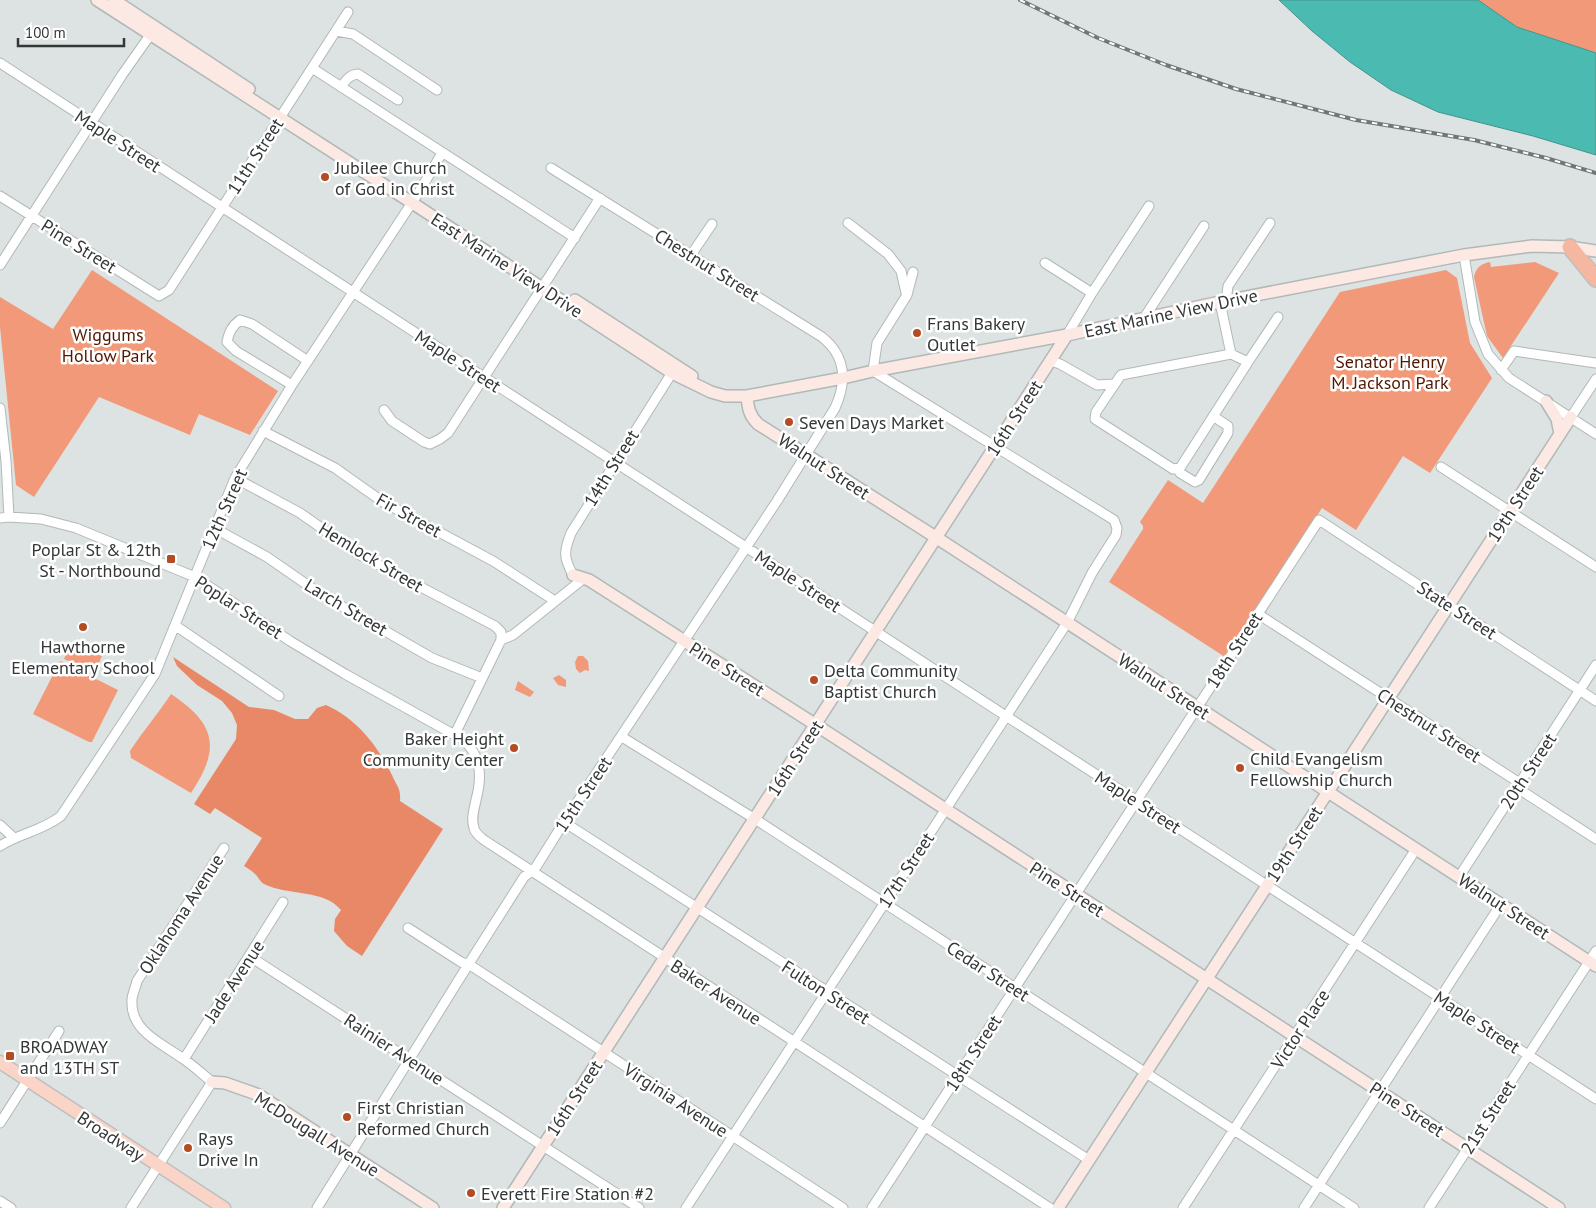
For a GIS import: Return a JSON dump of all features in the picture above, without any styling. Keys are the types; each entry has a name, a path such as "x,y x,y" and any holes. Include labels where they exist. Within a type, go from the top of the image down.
{"highway":[{"path":"1570,247 1596,279"}],"main road":[{"name":"Broadway","path":"0,1062 224,1208"}],"street":[{"name":"East Marine View Drive","path":"97,0 154,30"},
{"name":"East Marine View Drive","path":"114,0 154,30 674,369 711,392 725,396 747,396 843,378 1067,335 1223,301 1464,255 1532,246 1570,247 1596,251"},
{"name":"11th Street","path":"159,296 169,290 348,12"},
{"path":"0,265 154,30"},
{"path":"336,31 353,34 437,90"},
{"name":"Maple Street","path":"0,63 1596,1099"},
{"path":"312,68 575,238"},
{"path":"341,87 348,78 358,74 398,100"},
{"name":"12th Street","path":"0,846 14,838 38,830 61,816 155,674 235,478 292,385 414,200 442,153"},
{"name":"Chestnut Street","path":"552,168 829,343 836,351 843,378"},
{"name":"Pine Street","path":"0,196 159,296"},
{"path":"384,410 392,421 424,442 430,444 448,433 600,198"},
{"name":"16th Street","path":"503,1208 996,447 1149,206"},
{"path":"848,223 888,254 901,271 907,295"},
{"path":"1231,354 1223,301 1228,286 1270,223"},
{"path":"691,255 712,224"},
{"path":"1144,318 1204,226"},
{"path":"1464,255 1475,322 1488,354 1509,378 1596,434"},
{"path":"1045,263 1092,293"},
{"path":"913,272 907,295 877,343 873,371 996,447"},
{"path":"1178,470 1278,317"},
{"path":"292,385 236,351 227,342 229,333 234,325 240,320 252,324 308,361"},
{"path":"1034,340 1047,349 1050,362 1060,364 1097,385 1114,384"},
{"path":"1502,370 1514,351 1596,363"},
{"path":"1213,416 1228,426 1228,432 1199,480 1195,482 1095,419 1096,412 1121,375 1231,354 1248,362"},
{"name":"14th Street","path":"578,577 565,559 566,547 571,533 674,369"},
{"name":"15th Street","path":"317,1208 524,877 536,867 746,548 835,408 841,395 843,378"},
{"name":"19th Street","path":"1058,1208 1596,379"},
{"name":"Walnut Street","path":"747,396 750,416 754,420 1593,964"},
{"path":"1546,401 1557,419 1560,434"},
{"path":"0,408 6,461 5,518"},
{"name":"Fir Street","path":"263,431 335,468 382,502 493,561 555,601"},
{"name":"17th Street","path":"686,1208 1067,623 1092,573 1116,534 1117,528 1114,520 996,447"},
{"path":"1441,467 1596,567"},
{"name":"Hemlock Street","path":"235,478 300,513 360,555 495,626 500,632 501,640"},
{"name":"Poplar Street","path":"5,518 41,519 76,528 195,577 345,674 455,734"},
{"name":"State Street","path":"1319,520 1596,701"},
{"name":"18th Street","path":"872,1208 1319,520"},
{"name":"Larch Street","path":"214,528 268,558 319,593 432,658 482,678"},
{"path":"455,734 501,640 513,635 555,601 578,577"},
{"name":"Pine Street","path":"578,577 589,580 816,725 1559,1208"},
{"name":"Chestnut Street","path":"1258,614 1515,780 1522,791 1596,839"},
{"path":"176,626 279,696"},
{"name":"20th Street","path":"1459,877 1596,666"},
{"name":"Baker Avenue","path":"455,734 469,744 479,765 480,783 472,816 474,830 484,840 530,872 1050,1208"},
{"name":"Cedar Street","path":"622,737 755,819 1354,1208"},
{"name":"Fulton Street","path":"564,822 957,1077 1089,1160"},
{"path":"0,825 14,838"},
{"name":"Oklahoma Avenue","path":"184,1058 143,1032 137,1025 133,1013 132,999 137,981 224,848"},
{"name":"Victor Place","path":"1183,1208 1416,849"},
{"name":"Jade Avenue","path":"184,1058 284,902"},
{"path":"1304,1208 1501,904"},
{"name":"Virginia Avenue","path":"408,928 604,1052 843,1208"},
{"name":"21st Street","path":"1430,1208 1529,1055 1593,964 1596,951"},
{"name":"Rainier Avenue","path":"250,956 639,1208"},
{"path":"0,1122 59,1031"},
{"path":"131,1208 212,1082 184,1058"},
{"name":"McDougall Avenue","path":"212,1082 226,1083 259,1094 433,1208"},
{"path":"0,1201 11,1208"}],"green space":[{"path":"1478,0 1596,0 1596,53 1517,27"},
{"name":"Senator Henry M. Jackson Park","path":"1490,262 1491,267 1535,262 1559,273 1503,358 1487,336 1474,277 1479,267"},
{"name":"Wiggums Hollow Park","path":"92,270 278,391 250,435 199,414 190,435 99,397 34,497 16,485 0,327 0,297 53,329"},
{"name":"Senator Henry M. Jackson Park","path":"1446,270 1457,278 1470,343 1492,378 1430,473 1403,456 1356,530 1322,508 1225,657 1109,582 1143,529 1140,522 1168,480 1203,503 1340,292"},
{"path":"71,643 102,656 95,672 64,659"},
{"path":"578,656 583,656 588,661 589,671 585,670 580,673 576,669 575,662"},
{"path":"60,661 118,690 92,742 33,714"},
{"path":"559,675 566,680 566,687 558,685 553,678"},
{"path":"518,681 534,692 530,697 515,690"},
{"path":"171,694 197,716 205,727 209,738 210,750 207,763 191,793 131,758 130,751"}],"shaded area":[{"path":"173,657 249,707 274,710 295,719 308,719 317,708 326,705 337,711 357,725 380,753 398,788 400,801 443,829 362,956 347,946 334,931 335,919 341,910 334,903 315,896 274,888 261,882 253,872 244,866 262,838 215,808 210,814 194,804 236,739 237,725 232,713 222,701 197,685 177,666"}],"water":[{"path":"1279,0 1478,0 1517,27 1596,53 1596,155 1533,136 1438,112 1391,90 1350,62 1312,31"}],"railway":[{"path":"1020,0 1098,38 1166,65 1236,89 1356,120 1474,140 1596,173"}],"place":[{"name":"Jubilee Church of God in Christ","path":"325,177"},
{"name":"Frans Bakery Outlet","path":"917,333"},
{"name":"Seven Days Market","path":"789,422"},
{"name":"Poplar St & 12th St - Northbound","path":"171,559"},
{"name":"Hawthorne Elementary School","path":"83,627"},
{"name":"Delta Community Baptist Church","path":"814,680"},
{"name":"Baker Height Community Center","path":"514,748"},
{"name":"Child Evangelism Fellowship Church","path":"1240,768"},
{"name":"BROADWAY and 13TH ST","path":"10,1056"},
{"name":"First Christian Reformed Church","path":"347,1117"},
{"name":"Rays Drive In","path":"188,1148"},
{"name":"Everett Fire Station #2","path":"471,1193"}]}
